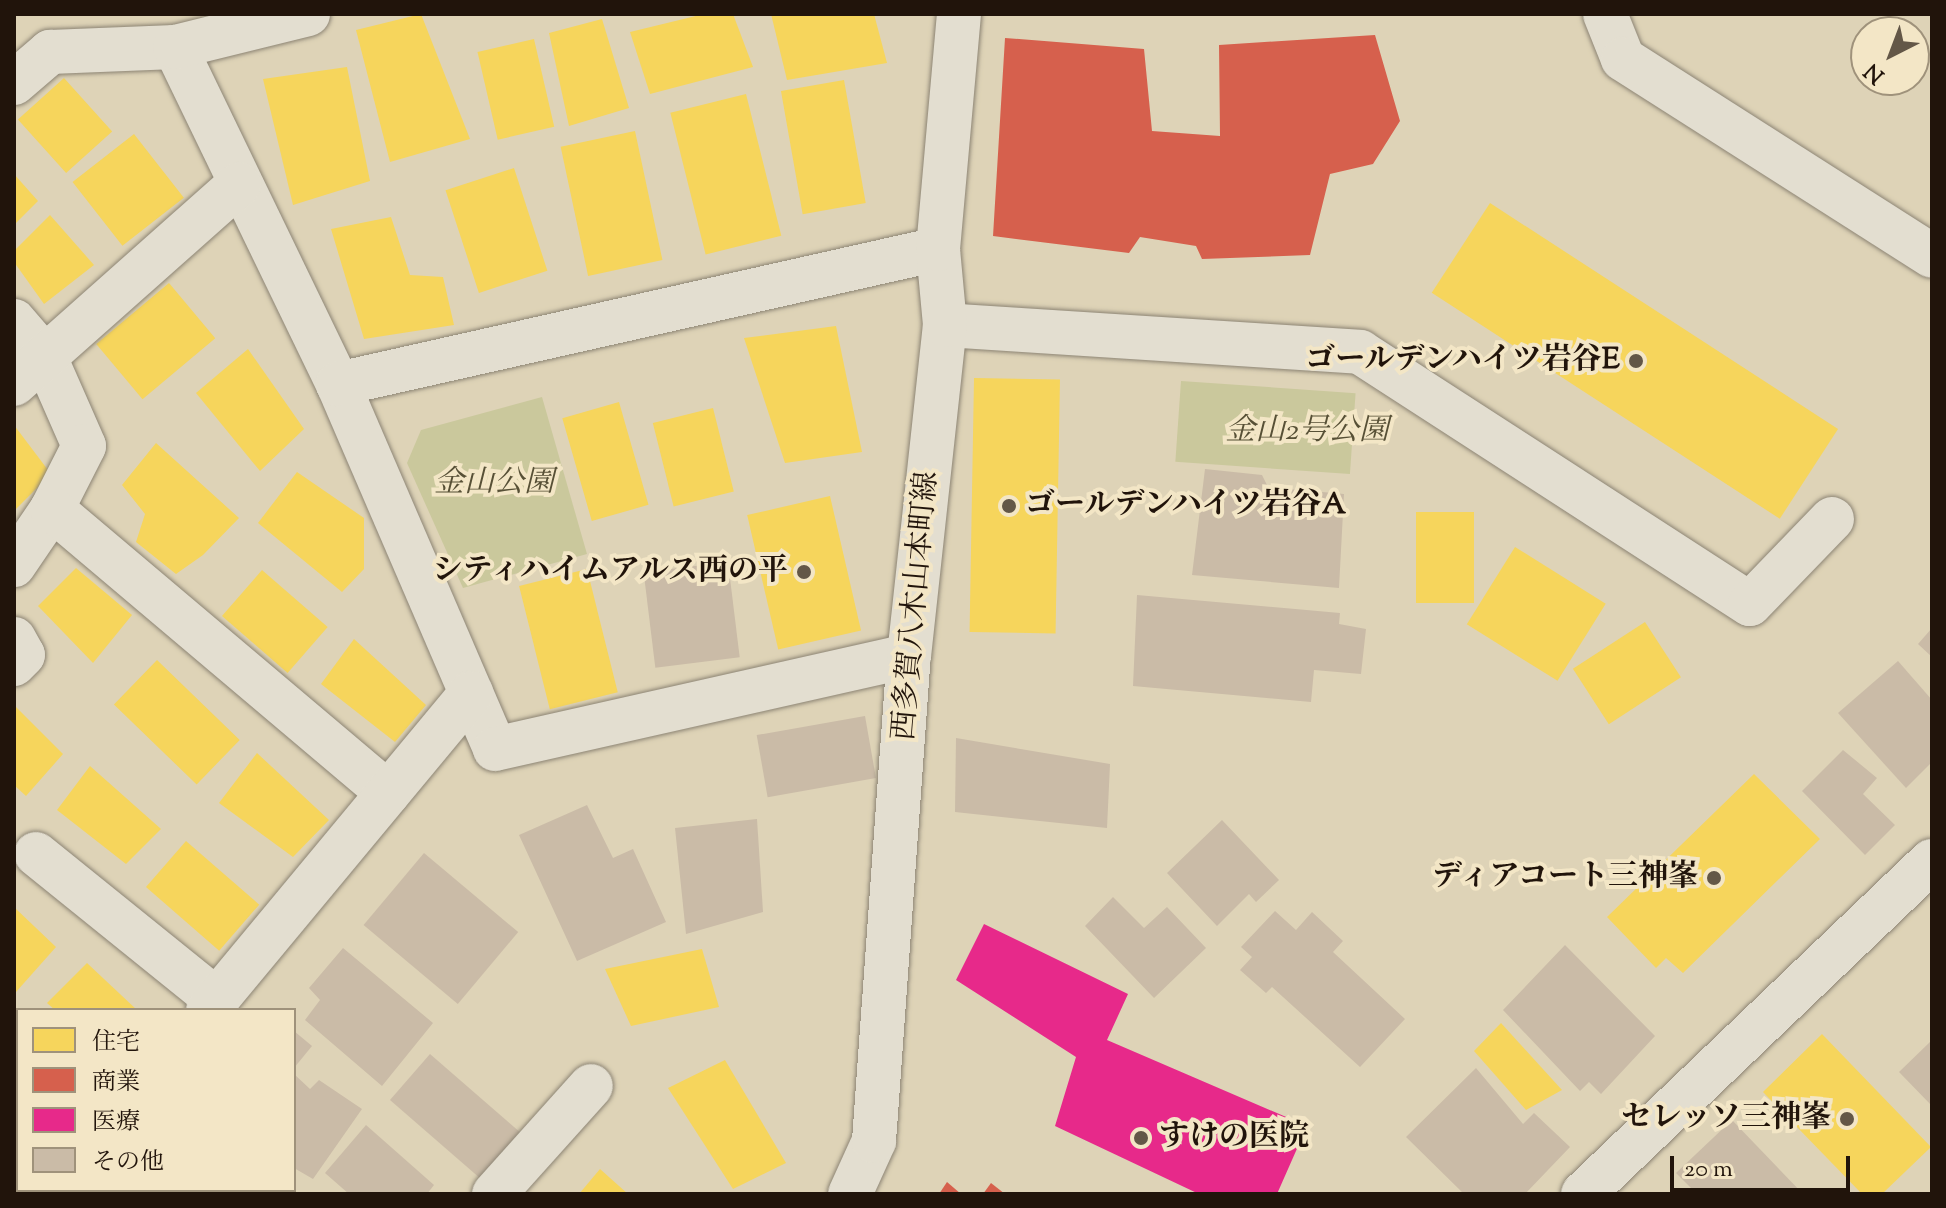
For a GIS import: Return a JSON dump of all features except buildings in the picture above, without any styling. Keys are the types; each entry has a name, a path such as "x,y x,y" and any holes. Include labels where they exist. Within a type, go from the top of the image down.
{"street":[{"path":"14,83 50,52 175,47 308,14"},
{"name":"西多賀八木山本町線","path":"850,1194 874,1141 909,656 945,325 938,249 959,14"},
{"path":"1605,14 1623,59 1932,256"},
{"path":"175,47 338,384 495,749 909,656"},
{"path":"30,370 239,184"},
{"path":"338,384 938,249"},
{"path":"14,321 30,370 84,446 52,509 14,565"},
{"path":"945,325 1360,352 1750,604 1832,519"},
{"path":"52,509 388,793"},
{"path":"14,639 23,655 14,664"},
{"path":"36,854 213,1005 471,693"},
{"path":"1583,1194 1932,861"},
{"path":"494,1194 591,1086"}],"green space":[{"name":"金山2号公園","path":"1181,381 1356,393 1350,474 1175,462"},
{"name":"金山公園","path":"542,397 587,554 463,588 407,463 421,430"}],"place":[{"name":"ゴールデンハイツ岩谷E","path":"1636,361"},
{"name":"ゴールデンハイツ岩谷A","path":"1009,506"},
{"name":"シティハイムアルス西の平","path":"804,572"},
{"name":"ディアコート三神峯","path":"1714,878"},
{"name":"セレッソ三神峯","path":"1847,1119"},
{"name":"すけの医院","path":"1141,1138"}]}
